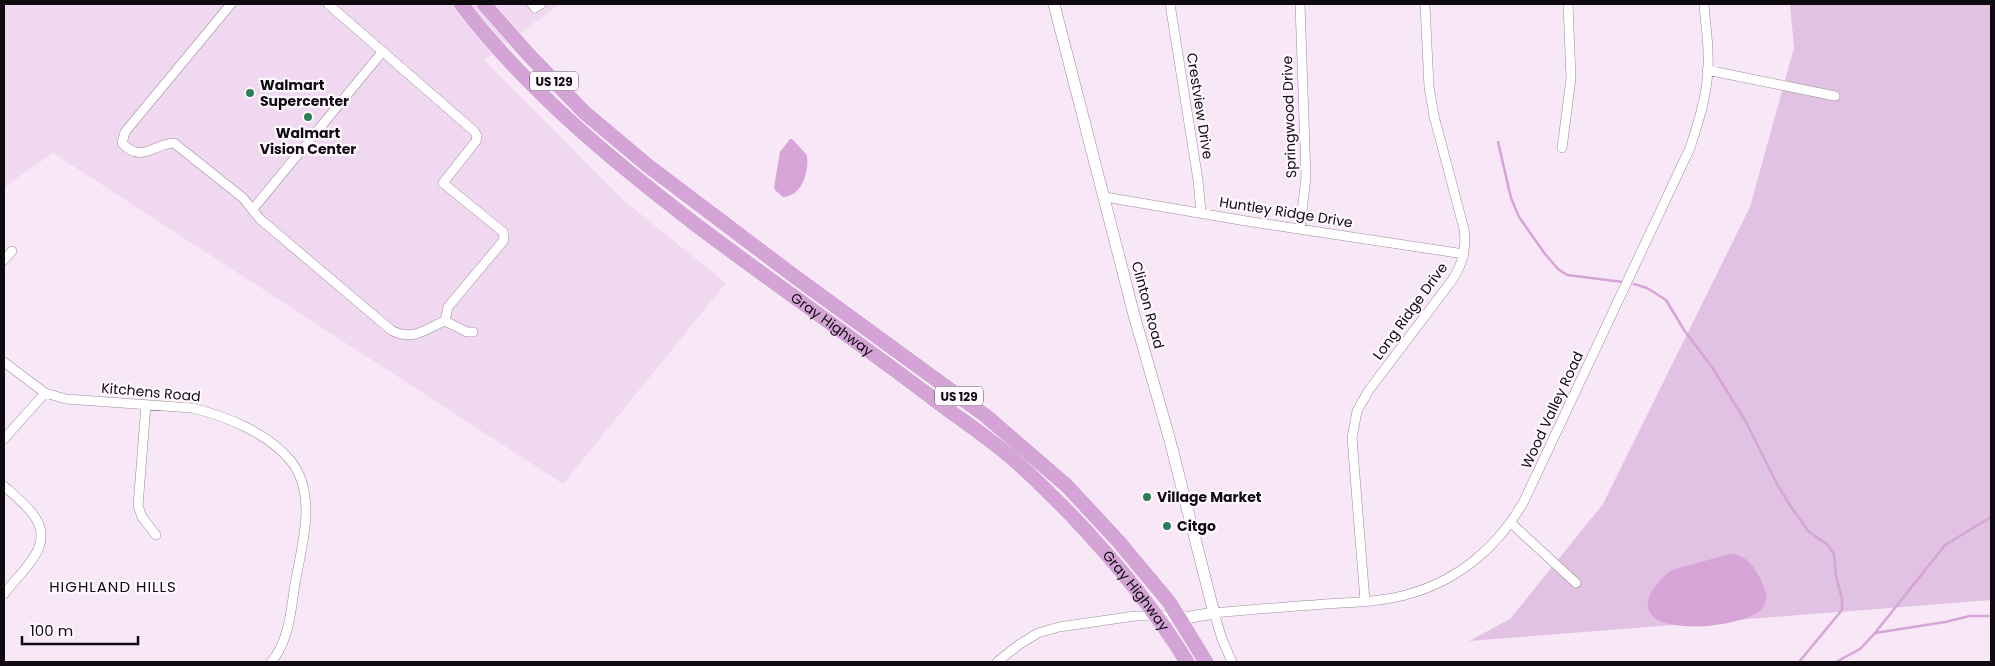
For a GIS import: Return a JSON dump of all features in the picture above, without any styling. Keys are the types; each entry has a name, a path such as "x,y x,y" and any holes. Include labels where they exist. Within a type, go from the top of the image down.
{"highway":[{"name":"Gray Highway","path":"461,4 524,78 564,116 644,185 780,288 879,357 1014,460 1104,550 1158,616 1187,662"},
{"name":"Gray Highway","path":"484,4 528,54 584,112 647,165 794,276 986,416 1067,486 1169,602 1206,662"}],"street":[{"path":"231,4 125,132 122,143 128,150 137,153 148,152 165,144 174,143 243,198 260,219 391,330 408,336 417,334 445,321"},
{"path":"328,4 474,131 477,136 476,141 443,183 503,232 505,236 504,240 448,307 445,321"},
{"path":"532,4 535,8 541,4"},
{"name":"Clinton Road","path":"1054,4 1134,315 1169,437 1214,613"},
{"name":"Crestview Drive","path":"1170,4 1198,180 1200,212"},
{"name":"Springwood Drive","path":"1300,4 1306,177 1300,229"},
{"name":"Long Ridge Drive","path":"1364,601 1352,438 1357,411 1369,390 1453,279 1464,254 1466,241 1434,116 1430,87 1425,4"},
{"path":"1562,148 1570,78 1568,4"},
{"name":"Wood Valley Road","path":"1214,613 1364,601 1408,595 1440,583 1467,566 1485,552 1511,523 1524,501 1676,180 1697,125 1703,101 1709,55 1704,4"},
{"path":"253,209 383,51"},
{"path":"1708,70 1835,96"},
{"name":"Huntley Ridge Drive","path":"1104,196 1464,254"},
{"path":"4,260 12,251"},
{"path":"445,321 466,332 473,332"},
{"name":"Kitchens Road","path":"4,362 45,393 66,399 192,408 209,412 251,430 275,446 292,462 303,486 306,512 289,622 280,652 271,662"},
{"path":"4,439 45,393"},
{"path":"146,405 138,506 142,517 156,535"},
{"path":"4,486 32,512 40,525 42,534 41,546 34,558 4,594"},
{"path":"1511,523 1576,583"},
{"path":"997,662 1038,633 1059,627 1135,616 1158,616 1179,619 1214,613 1232,662"}],"shaded area":[{"path":"4,4 560,4 484,60 622,199 726,283 563,484 53,153 4,187"},
{"path":"1790,4 1991,4 1991,600 1469,641 1510,619 1603,504 1750,207 1794,48"},
{"path":"790,139 807,155 807,168 800,187 790,196 783,197 774,187 780,152"},
{"path":"1730,554 1744,558 1759,575 1767,597 1764,606 1759,612 1734,622 1702,626 1671,625 1659,621 1651,614 1648,606 1650,596 1658,583 1668,573 1675,569"}],"waterway":[{"path":"1498,142 1511,198 1519,217 1558,269 1567,275 1623,282"},
{"path":"1634,284 1647,288 1666,300 1684,330 1712,367 1746,422 1789,504 1809,532 1828,545 1834,554 1836,576 1842,599 1842,610 1799,662"},
{"path":"1836,662 1860,649 1875,633 1945,545 1991,517"},
{"path":"1875,633 1945,622 1970,616 1991,616"}],"place":[{"name":"Walmart Supercenter","path":"250,93"},
{"name":"Walmart Vision Center","path":"308,117"},
{"name":"Village Market","path":"1147,497"},
{"name":"Citgo","path":"1167,526"}],"district":[{"name":"HIGHLAND HILLS","path":"113,586"}]}
